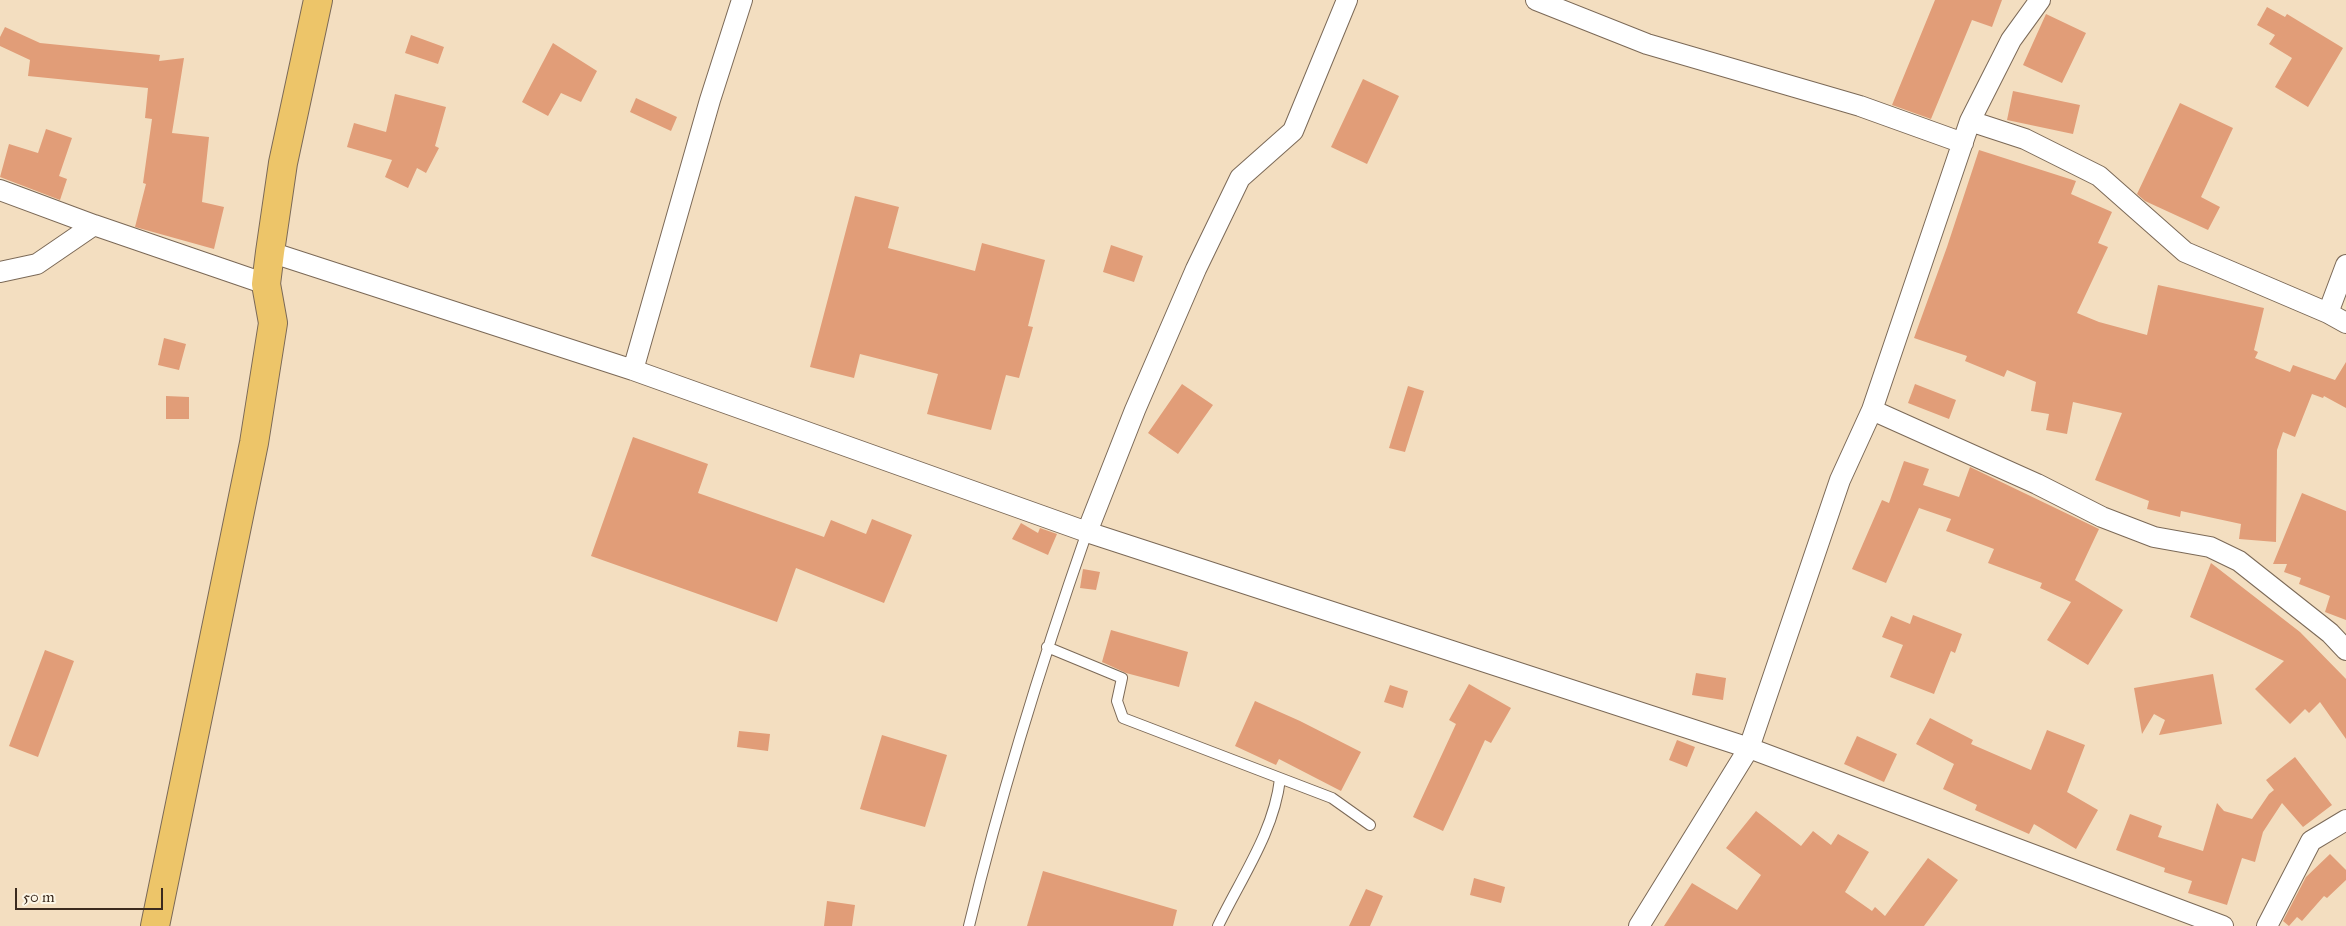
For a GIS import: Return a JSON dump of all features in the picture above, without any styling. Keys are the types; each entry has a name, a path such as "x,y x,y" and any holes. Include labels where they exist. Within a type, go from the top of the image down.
{"main road":[{"path":"155,926 254,443 274,323 266,284 270,252 283,163 318,0"}],"street":[{"path":"633,370 710,100 742,0"},
{"path":"1087,532 1192,278 1240,178 1292,131 1347,0"},
{"path":"1536,0 1647,44 1860,106 1963,143"},
{"path":"1639,926 1749,748 1840,480 1872,410 1970,121 2011,40 2040,0"},
{"path":"1970,121 2025,139 2099,176 2185,252 2328,313 2346,323"},
{"path":"0,190 94,225 266,284"},
{"path":"0,272 36,264 94,225"},
{"path":"270,252 633,370 1087,532 1749,748 2223,926"},
{"path":"2328,313 2346,265"},
{"path":"1872,410 2037,484 2102,517 2154,537 2210,547 2239,561 2330,633 2346,650"},
{"path":"2267,926 2311,841 2346,820"}],"lane":[{"path":"970,926 980,880 1047,647 1087,532"},
{"path":"1047,647 1122,678 1117,701 1123,718 1332,798 1370,825"},
{"path":"1220,926 1268,828 1278,793 1280,778"}],"building":[{"path":"1935,0 2002,0 1992,27 1972,20 1931,119 1892,105"},
{"path":"2267,7 2285,17 2287,14 2343,48 2308,107 2275,87 2292,58 2269,44 2275,35 2257,25"},
{"path":"2046,14 2086,33 2062,83 2023,65"},
{"path":"5,27 40,43 160,55 159,61 184,58 172,133 209,137 202,202 224,207 214,249 135,227 146,184 143,183 152,119 145,118 148,88 28,76 30,60 0,46 0,37"},
{"path":"411,35 444,47 438,64 405,53"},
{"path":"553,43 597,71 581,102 561,93 548,116 522,102"},
{"path":"1363,79 1399,96 1367,164 1331,147"},
{"path":"2013,91 2080,105 2073,134 2007,120"},
{"path":"395,94 446,107 435,146 439,148 426,173 417,168 408,188 385,177 392,160 347,147 354,123 386,132"},
{"path":"636,98 677,117 671,131 630,112"},
{"path":"2180,103 2233,128 2201,197 2220,207 2208,230 2145,201 2137,194"},
{"path":"46,129 72,138 59,176 67,179 60,200 0,177 9,144 38,153"},
{"path":"1979,150 2076,181 2071,194 2112,212 2098,243 2108,247 2077,313 2099,322 2147,335 2158,285 2264,308 2254,350 2258,352 2255,358 2290,372 2293,365 2335,380 2346,362 2346,408 2324,396 2323,398 2312,394 2295,437 2283,432 2277,450 2276,542 2239,539 2241,524 2181,511 2180,517 2147,509 2149,501 2095,480 2122,413 2073,402 2067,434 2046,430 2049,414 2031,411 2036,382 2007,370 2004,377 1965,361 1967,356 1914,338"},
{"path":"855,196 899,207 888,248 975,271 982,243 1045,260 1028,326 1033,327 1019,378 1006,375 991,430 927,414 938,374 860,354 854,378 810,367"},
{"path":"1111,245 1143,256 1134,282 1103,272"},
{"path":"164,338 186,344 179,370 158,365"},
{"path":"1182,384 1213,405 1178,454 1148,433"},
{"path":"1915,384 1956,400 1949,419 1908,403"},
{"path":"1408,386 1424,391 1405,452 1389,448"},
{"path":"166,396 189,397 189,419 166,419"},
{"path":"633,437 708,464 698,493 824,537 831,520 866,534 872,519 912,535 884,603 796,568 777,622 591,556"},
{"path":"1904,461 1929,469 1923,485 1959,497 1970,467 2099,529 2075,580 2123,610 2088,665 2047,640 2071,602 2040,588 2042,583 1988,563 1994,549 1946,531 1951,519 1919,508 1886,583 1852,569 1882,500 1889,503"},
{"path":"2302,493 2346,511 2346,620 2325,612 2330,596 2299,584 2301,578 2284,572 2287,564 2273,564"},
{"path":"1021,523 1038,533 1040,528 1057,534 1048,555 1012,539"},
{"path":"2211,563 2300,632 2346,679 2346,739 2320,702 2309,713 2305,709 2290,724 2255,689 2284,661 2190,617"},
{"path":"1083,569 1100,572 1096,590 1080,588"},
{"path":"1913,615 1962,634 1955,653 1951,651 1934,694 1890,677 1903,645 1882,637 1891,616 1910,624"},
{"path":"1111,630 1188,652 1179,687 1126,673 1102,662"},
{"path":"45,650 74,661 38,757 9,746"},
{"path":"1696,673 1726,678 1723,700 1692,695"},
{"path":"2213,674 2222,724 2159,735 2165,720 2154,714 2142,734 2134,688"},
{"path":"1469,684 1511,708 1491,743 1485,740 1443,831 1413,817 1456,724 1449,720"},
{"path":"1390,685 1408,691 1403,708 1384,702"},
{"path":"1255,701 1361,752 1341,791 1279,759 1276,765 1235,746"},
{"path":"1930,718 1973,740 1971,744 2031,770 2047,730 2085,745 2067,792 2098,810 2076,849 2034,824 2029,834 1975,810 1977,805 1943,789 1954,764 1916,744"},
{"path":"739,731 770,734 768,751 737,747"},
{"path":"882,735 947,755 925,827 860,809"},
{"path":"1857,736 1897,754 1884,782 1844,764"},
{"path":"1677,740 1695,747 1687,767 1669,760"},
{"path":"2295,757 2332,805 2303,827 2282,803 2263,832 2255,862 2242,858 2227,905 2188,893 2192,881 2164,872 2165,868 2116,850 2130,814 2162,826 2158,837 2203,851 2217,803 2224,811 2252,819 2269,794 2274,790 2266,780"},
{"path":"1756,811 1801,846 1813,831 1831,845 1838,834 1869,852 1845,892 1872,911 1875,907 1885,916 1928,858 1958,880 1924,926 1664,926 1692,883 1737,910 1761,875 1726,848"},
{"path":"2330,854 2346,870 2346,880 2327,898 2324,896 2302,921 2297,917 2289,926 2283,921 2306,877"},
{"path":"1043,871 1177,910 1173,926 1027,926"},
{"path":"1474,878 1505,887 1501,903 1470,895"},
{"path":"1366,889 1383,896 1370,926 1349,926"},
{"path":"827,901 855,905 852,926 824,926"}]}
